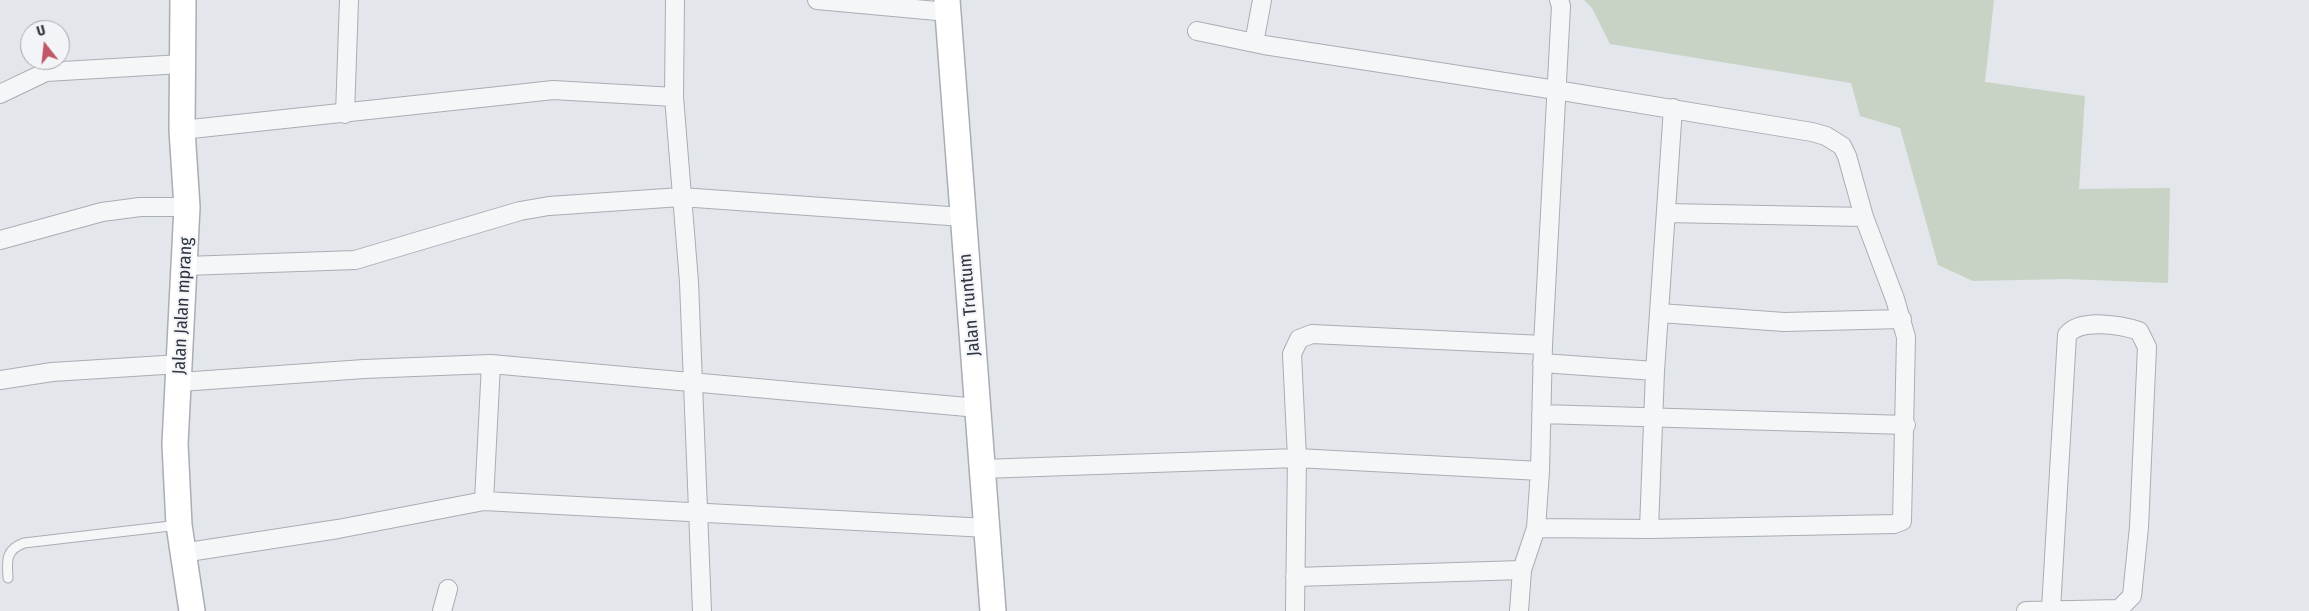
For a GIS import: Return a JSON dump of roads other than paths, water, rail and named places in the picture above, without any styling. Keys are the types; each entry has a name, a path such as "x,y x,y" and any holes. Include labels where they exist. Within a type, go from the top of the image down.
{"street":[{"name":"Jalan Jalan mprang","path":"183,0 182,130 187,207 186,266 176,444 179,525 192,611"},
{"path":"346,114 349,0"},
{"path":"675,0 674,97 689,282 702,611"},
{"path":"816,0 948,6"},
{"path":"1254,43 1262,0"},
{"path":"1519,611 1522,570 1536,528 1540,471 1542,363 1559,0"},
{"name":"Jalan Truntum","path":"948,6 993,611"},
{"path":"1197,31 1254,43 1673,108 1826,136 1842,146 1847,156 1864,218 1902,320 1906,337 1904,515 1899,524 1649,529 1536,528"},
{"path":"0,94 46,72 182,64"},
{"path":"182,130 346,114 540,90 674,97"},
{"path":"1649,529 1652,419 1673,108"},
{"path":"186,266 355,260 520,211 549,206 681,197 963,217"},
{"path":"0,240 102,212 140,207 187,207"},
{"path":"1667,213 1864,218"},
{"path":"1660,313 1784,322 1902,320"},
{"path":"2026,611 2119,609 2132,596 2139,527 2147,347 2139,331 2128,327 2087,325 2074,329 2067,335 2051,609"},
{"path":"1295,611 1297,458 1292,354 1294,346 1304,336 1312,334 1543,345"},
{"path":"1542,363 1655,371"},
{"path":"484,501 491,364"},
{"path":"0,380 52,372 180,373 491,364 978,408"},
{"path":"1541,414 1652,419 1906,425"},
{"path":"982,469 1297,458 1540,471"},
{"path":"182,553 338,529 484,501 987,528"},
{"path":"1295,577 1522,570"},
{"path":"442,611 448,590"}],"lane":[{"path":"8,578 6,557 13,548 24,543 179,525"}]}
